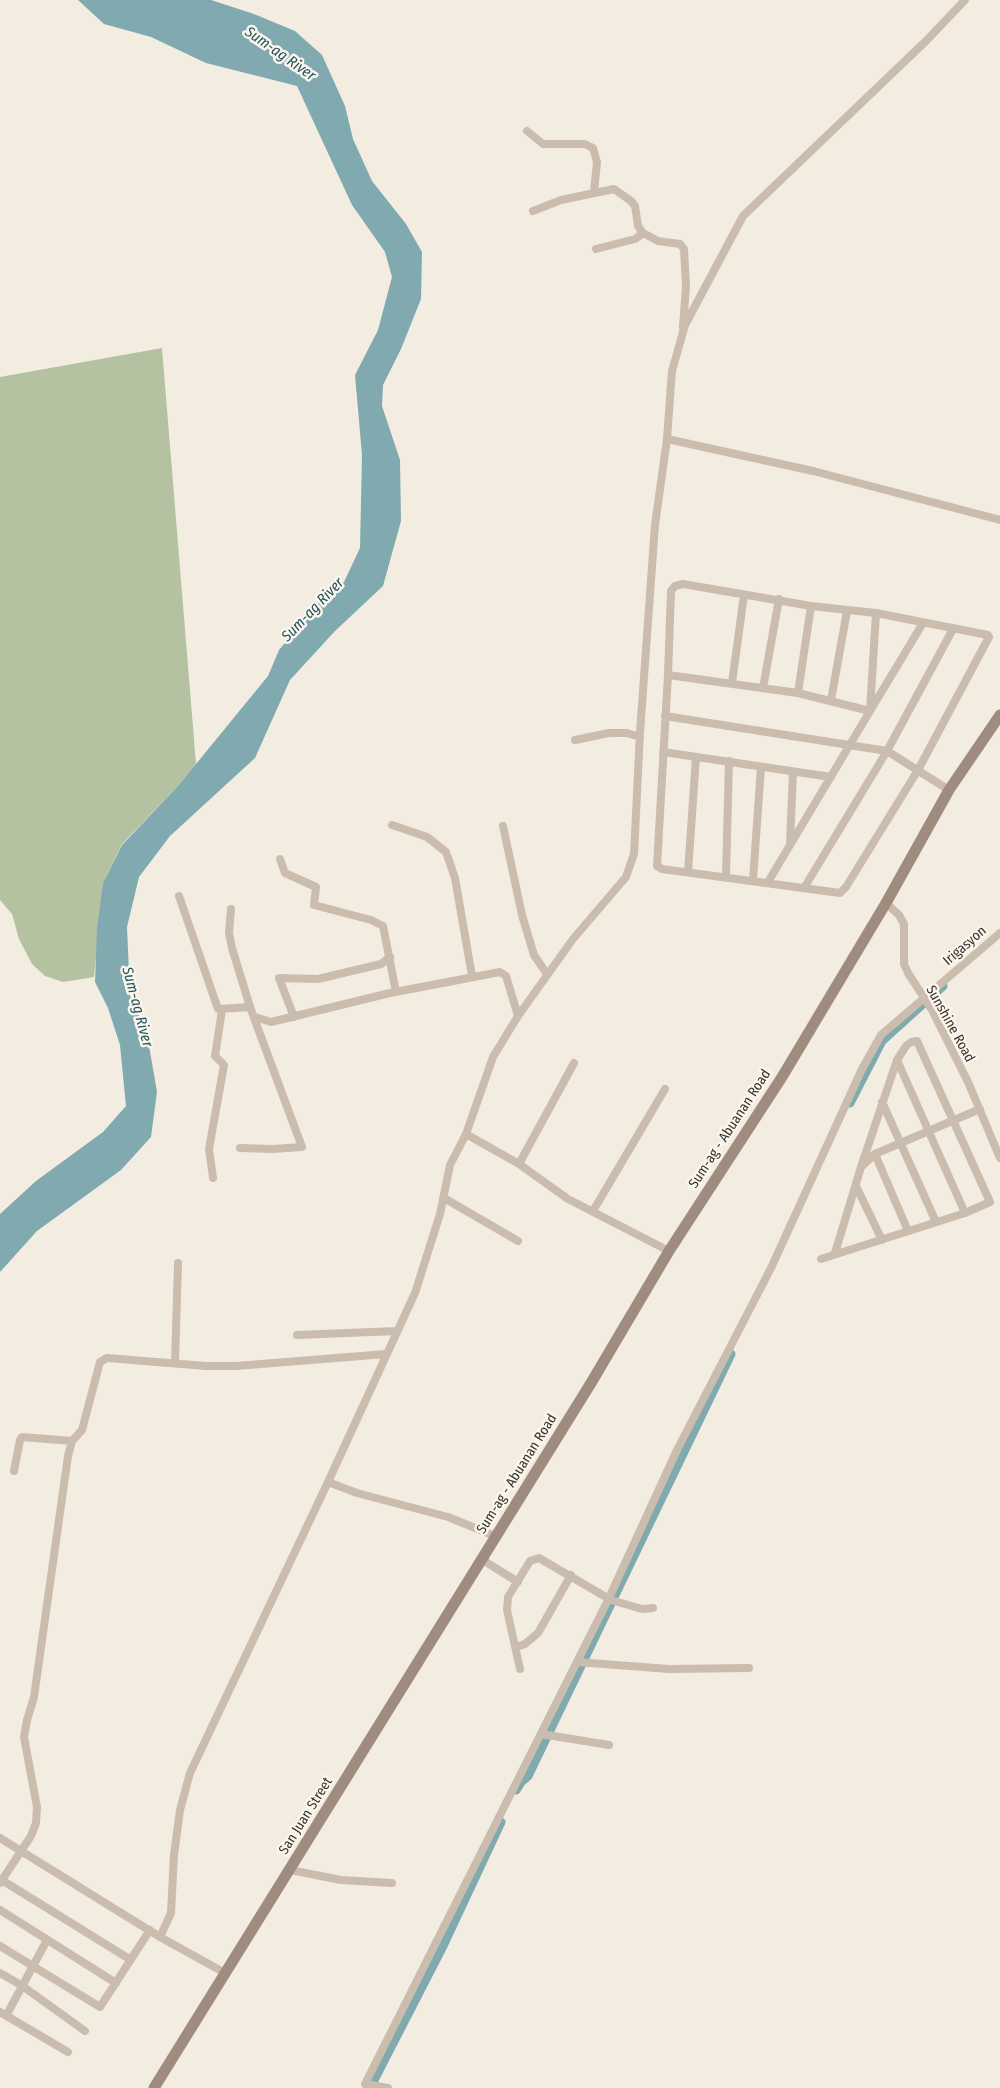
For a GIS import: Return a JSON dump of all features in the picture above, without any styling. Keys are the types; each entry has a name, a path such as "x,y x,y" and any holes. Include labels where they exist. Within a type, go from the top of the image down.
{"main road":[{"name":"Sum-ag - Abuanan Road","path":"481,1559 591,1384 669,1251 782,1077 886,903 949,790 1000,714"},
{"name":"San Juan Street","path":"154,2088 481,1559"}],"street":[{"path":"682,333 728,239 743,216 927,40 965,0"},
{"path":"528,131 543,144 585,144 593,148 597,162 594,192"},
{"path":"160,1937 171,1913 174,1855 180,1810 190,1773 231,1690 415,1293 444,1198 450,1165 466,1134 493,1058 518,1016 572,939 626,877 634,854 655,524 666,439 672,371 682,333 686,286 684,250 680,244 658,242 643,233 638,226 635,206 614,189 560,200 533,211"},
{"path":"596,249 635,239 643,233"},
{"path":"666,439 813,471 1000,520"},
{"path":"683,584 744,595 846,611 876,613 988,635 989,638 918,770 846,887 840,893 726,876 662,870 657,866 671,591 675,586 683,584"},
{"path":"732,683 744,595"},
{"path":"763,688 778,599"},
{"path":"798,693 812,606"},
{"path":"831,700 846,611"},
{"path":"870,711 876,613"},
{"path":"768,882 923,623"},
{"path":"804,888 887,751 953,629"},
{"path":"668,675 798,693 870,711"},
{"path":"665,716 887,751 949,790"},
{"path":"575,740 609,732 627,733 640,737"},
{"path":"663,752 831,777"},
{"path":"688,872 696,757"},
{"path":"726,876 729,761"},
{"path":"753,880 761,766"},
{"path":"790,846 793,772"},
{"path":"392,826 427,837 446,852 455,878 472,976"},
{"path":"503,826 534,955 547,974"},
{"path":"280,859 285,873 316,887 314,905 380,924 386,935 396,992"},
{"path":"179,896 218,1009 250,1007"},
{"name":"Sunshine Road","path":"886,903 900,915 904,924 904,964 912,982 925,999 980,1109 1000,1158"},
{"path":"232,908 230,940 250,1007 302,1147 273,1149 240,1148"},
{"name":"Irigasyon","path":"388,2088 365,2084 612,1600 677,1450 770,1268 862,1069 881,1034 925,999 1000,933"},
{"path":"294,1017 279,978 318,978 381,964 390,957"},
{"path":"255,1018 271,1022 396,992 500,972 504,973 518,1016"},
{"path":"213,1178 209,1149 224,1065 215,1056 222,1010"},
{"path":"821,1259 835,1252 882,1240 989,1204 990,1199 917,1041 911,1042 906,1046 897,1060 835,1252"},
{"path":"897,1060 965,1212"},
{"path":"519,1164 574,1063"},
{"path":"593,1211 665,1089"},
{"path":"882,1102 936,1222"},
{"path":"861,1167 875,1154 980,1109"},
{"path":"466,1134 519,1164 568,1199 669,1251"},
{"path":"875,1154 908,1231"},
{"path":"856,1186 882,1240"},
{"path":"444,1198 518,1241"},
{"path":"175,1363 178,1262"},
{"path":"297,1336 397,1331"},
{"path":"131,1960 1,1881 31,1836 36,1823 37,1807 24,1737 34,1697 68,1456 72,1441 82,1430 100,1362 103,1359 236,1366 386,1354"},
{"path":"14,1472 22,1437 72,1441"},
{"path":"328,1482 357,1493 448,1517 495,1536"},
{"path":"520,1669 506,1610 508,1597 526,1566 539,1558 612,1600 642,1609 652,1608"},
{"path":"481,1559 518,1582"},
{"path":"516,1647 525,1644 538,1633 570,1575"},
{"path":"581,1662 669,1669 749,1668"},
{"path":"543,1734 609,1745"},
{"path":"0,1838 160,1937 225,1973"},
{"path":"290,1870 341,1880 392,1883"},
{"path":"0,1910 116,1983"},
{"path":"0,1946 100,2007 150,1930"},
{"path":"48,1940 34,1967 3,2014 68,2052"},
{"path":"0,1973 21,1985 85,2031"}],"green space":[{"path":"162,348 196,764 178,786 122,844 103,883 94,977 63,982 45,976 32,964 19,939 12,914 0,900 0,377"}],"water":[{"name":"Sum-ag River","path":"78,0 211,0 254,14 295,31 322,55 345,106 353,139 372,181 406,224 422,252 421,299 401,349 383,385 382,406 400,460 401,521 383,586 335,631 290,680 255,758 170,836 139,877 127,927 130,996 147,1034 157,1092 151,1137 121,1170 37,1231 0,1272 0,1214 36,1181 103,1132 126,1106 120,1045 108,1008 95,982 97,929 103,883 122,845 178,786 268,676 279,650 325,595 344,582 360,548 362,455 355,375 378,330 392,277 385,252 352,205 297,86 206,63 151,37 104,24"}],"waterway":[{"path":"931,997 943,986"},
{"path":"850,1103 882,1041 923,1004"},
{"path":"516,1790 528,1776 731,1354"},
{"path":"371,2086 442,1948 501,1822"}]}
